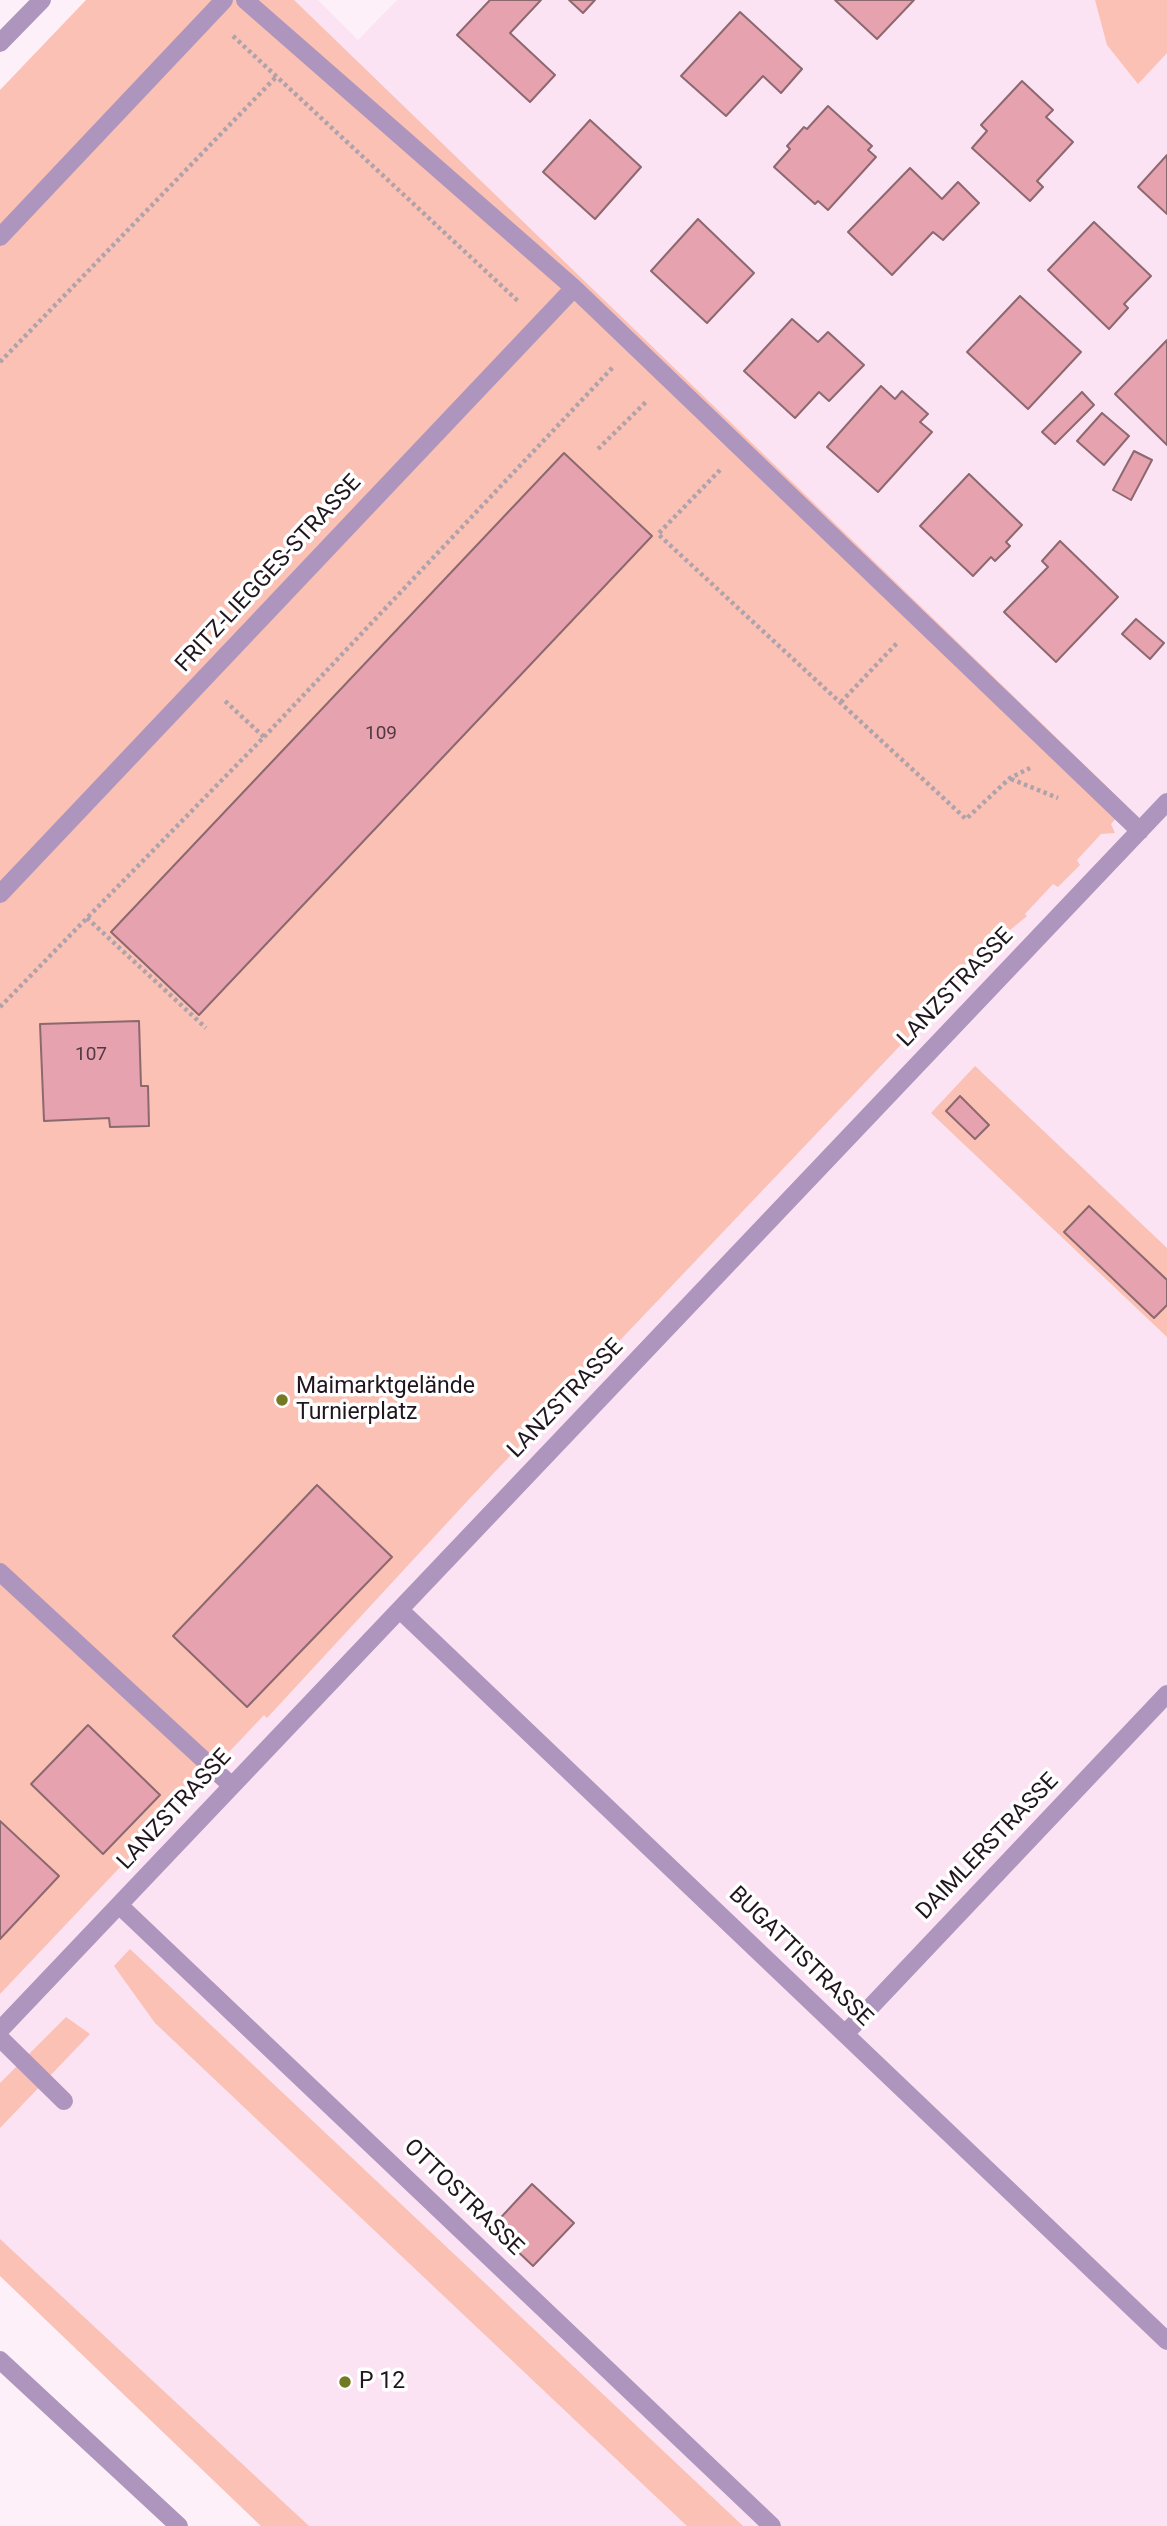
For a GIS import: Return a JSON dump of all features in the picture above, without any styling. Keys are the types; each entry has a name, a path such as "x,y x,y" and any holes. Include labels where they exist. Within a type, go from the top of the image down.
{"lane":[{"path":"0,44 42,0"},
{"path":"0,237 224,0"},
{"path":"245,0 574,288 1140,831"},
{"name":"FRITZ-LIEGGES-STRASSE","path":"0,894 574,288"},
{"name":"LANZSTRASSE","path":"0,2030 1167,802"},
{"path":"0,1572 232,1786"},
{"name":"BUGATTISTRASSE","path":"400,1610 1167,2341"},
{"name":"DAIMLERSTRASSE","path":"845,2034 1167,1694"},
{"name":"OTTOSTRASSE","path":"119,1905 772,2526"},
{"path":"0,2038 64,2101"},
{"path":"0,2360 179,2526"}],"path":[{"path":"211,14 521,303"},
{"path":"0,362 276,77"},
{"path":"0,1007 264,737 634,346"},
{"path":"598,449 669,380"},
{"path":"740,449 658,534 966,819 1010,778 1058,752"},
{"path":"841,702 919,619"},
{"path":"202,680 264,737"},
{"path":"87,918 206,1028"}],"shaded area":[{"name":"Maimarktgelände Turnierplatz","path":"86,0 294,0 1127,806 1111,824 1115,833 1101,834 1077,860 1080,865 1058,887 1053,884 1025,914 1027,916 1010,930 471,1497 267,1718 264,1715 0,1994 0,90"},
{"path":"127,0 318,0 358,40 397,0 1167,0 1167,2526 261,2526 0,2276 0,134"},
{"path":"1095,0 1167,0 1167,53 1138,84 1107,45"},
{"path":"975,1066 1167,1248 1167,1337 931,1113"},
{"path":"130,1949 743,2526 687,2526 155,2023 114,1966"},
{"path":"66,2017 90,2034 0,2128 0,2083"},
{"path":"0,2239 309,2526 261,2526 0,2276"}],"building":[{"path":"490,0 541,0 510,33 555,75 530,102 457,35"},
{"path":"569,0 595,0 583,13"},
{"path":"835,0 914,0 877,39"},
{"path":"740,12 802,69 781,93 763,76 726,116 681,76"},
{"path":"1022,81 1053,110 1046,117 1073,142 1037,181 1043,187 1030,201 972,148 987,131 981,125"},
{"path":"828,106 872,146 868,150 876,157 828,210 818,201 815,204 774,167 790,149 787,146"},
{"path":"590,120 641,167 595,219 543,172"},
{"path":"1167,155 1167,214 1138,187"},
{"path":"910,168 942,199 958,182 979,203 943,240 933,232 892,275 848,232"},
{"path":"698,219 754,273 707,323 651,271"},
{"path":"1094,222 1151,276 1124,304 1128,308 1109,329 1048,270"},
{"path":"1020,296 1081,352 1028,409 967,352"},
{"path":"792,319 818,342 828,332 864,365 829,401 819,392 795,418 744,371"},
{"path":"1167,340 1167,445 1115,394"},
{"path":"881,386 895,399 902,391 928,414 920,422 932,432 878,492 827,447"},
{"path":"1082,392 1094,405 1055,444 1042,432"},
{"path":"1102,413 1129,436 1104,465 1077,441"},
{"path":"1134,451 1152,460 1131,500 1113,490"},
{"path":"564,453 652,536 199,1015 111,932"},
{"path":"969,474 1022,525 1006,542 1010,546 995,561 991,557 973,576 920,526"},
{"path":"1060,541 1118,597 1056,662 1004,612 1048,567 1042,561"},
{"path":"1136,619 1164,643 1150,659 1122,634"},
{"path":"139,1021 141,1086 148,1086 149,1126 110,1127 109,1118 44,1121 40,1024"},
{"path":"960,1096 989,1125 975,1139 946,1111"},
{"path":"1089,1206 1167,1280 1167,1305 1154,1318 1064,1232"},
{"path":"317,1485 392,1557 247,1707 173,1636"},
{"path":"88,1725 160,1795 103,1854 31,1784"},
{"path":"0,1821 59,1876 0,1939"},
{"path":"532,2184 574,2223 533,2266 492,2227"}],"place":[{"name":"Maimarktgelände Turnierplatz","path":"282,1400"},
{"name":"P 12","path":"345,2382"}]}
